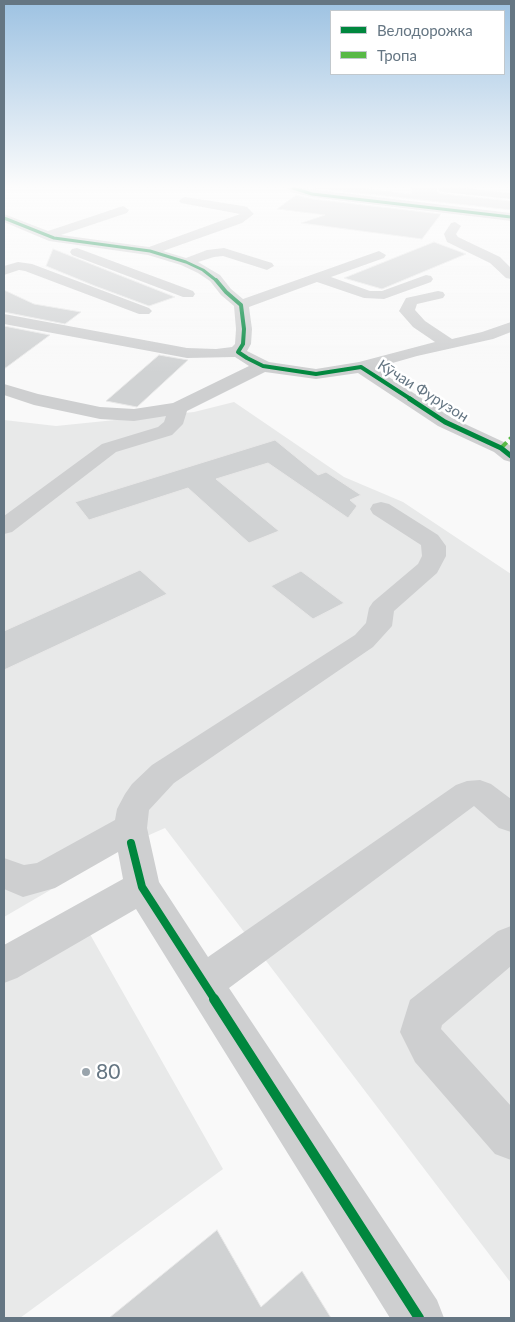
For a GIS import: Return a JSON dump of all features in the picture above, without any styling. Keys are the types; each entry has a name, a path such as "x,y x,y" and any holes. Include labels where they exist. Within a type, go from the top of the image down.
{"street":[{"path":"4,319 187,353 216,354 238,352 242,344 244,329 241,305 226,292 215,278 186,262 156,253 130,250"},
{"path":"73,284 121,268 164,250"},
{"path":"473,250 495,260 511,275"},
{"path":"77,252 188,294"},
{"path":"186,262 212,253 224,252 267,266"},
{"path":"241,305 379,255"},
{"path":"4,270 18,266 27,267 144,311"},
{"path":"318,278 369,295 384,295 426,279"},
{"path":"438,295 411,301 407,311 419,324 449,344"},
{"path":"362,368 412,352 487,336 511,327"},
{"path":"4,332 82,345"},
{"name":"Кӯчаи Фурузон","path":"238,352 263,366 316,374 362,368 445,422 508,447"},
{"path":"4,389 34,400 100,413 134,415 178,408 263,366"},
{"path":"4,527 109,448 165,431 174,424 178,408"},
{"path":"381,509 430,540 434,546 434,556 428,568 382,608 379,626 364,642 163,774 143,793 136,803 133,809 131,835 142,888 419,1318"},
{"path":"204,983 467,794 480,793 511,818"},
{"path":"4,873 23,881 43,877 131,835"},
{"path":"4,965 142,888"},
{"path":"511,943 424,1014 420,1032 429,1048 511,1138"}],"shaded area":[{"path":"234,402 344,477 403,502 511,574 511,1283 165,828 131,843 4,917 4,420 56,426 194,412"},
{"name":"80","path":"87,929 223,1169 20,1318 4,1318 4,975"}],"building":[{"path":"53,250 55,250 175,297 149,306 46,266"},
{"path":"415,250 455,250 466,254 382,289 344,278"},
{"path":"4,290 34,304 81,312 65,324 4,312"},
{"path":"4,326 50,335 4,369"},
{"path":"159,355 188,360 137,407 106,401"},
{"path":"275,440 318,475 326,472 361,495 350,500 357,506 348,518 268,463 216,479 279,531 249,543 188,488 89,520 75,502"},
{"path":"140,570 167,594 4,670 4,631"},
{"path":"301,571 344,603 313,619 271,586"},
{"path":"217,1230 261,1307 302,1271 331,1318 109,1318"}],"marked path":[{"path":"501,448 511,438"}],"cycle path":[{"path":"140,250 186,262 215,278 226,292 241,305 244,329 243,344 238,352 247,358 263,366 316,374 361,367 445,422 501,448 511,456"},
{"path":"131,843 142,887 419,1318"}],"place":[{"name":"80","path":"86,1072"}]}
